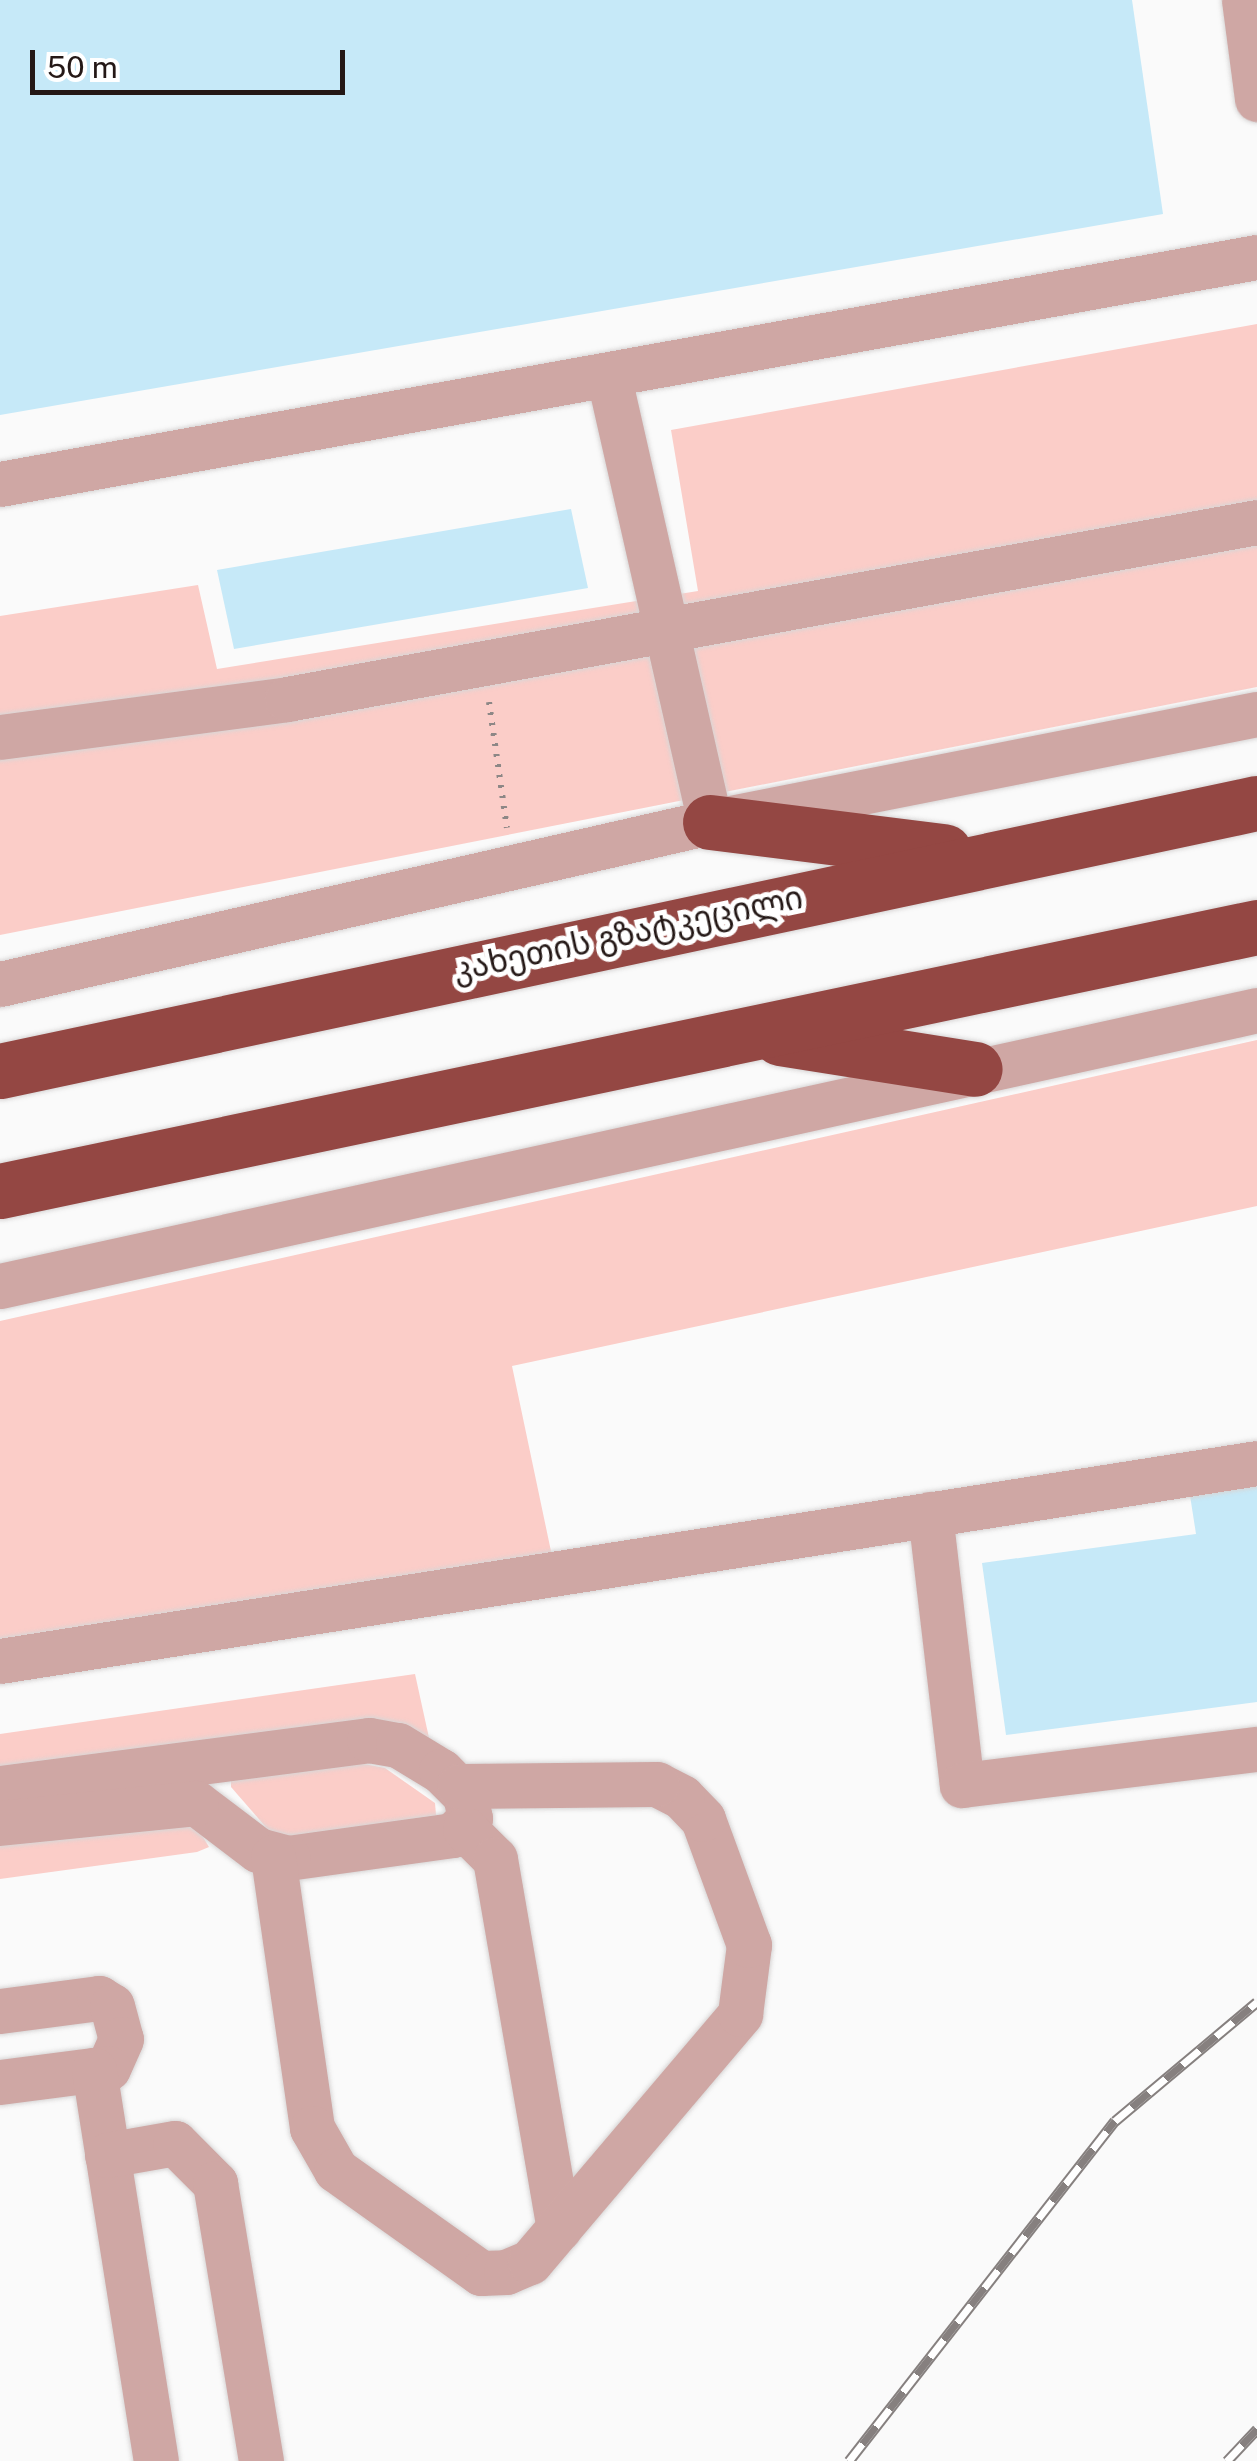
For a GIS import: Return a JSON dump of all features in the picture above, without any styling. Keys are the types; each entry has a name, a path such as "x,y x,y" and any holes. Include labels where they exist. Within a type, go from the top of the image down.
{"highway":[{"name":"კახეთის გზატკეცილი","path":"0,1071 987,857 1257,803"},
{"path":"710,822 987,857"},
{"path":"0,1191 1257,927"},
{"path":"747,1033 975,1069"}],"street":[{"path":"1244,0 1257,99"},
{"path":"0,484 609,378 1257,257"},
{"path":"609,378 710,822"},
{"path":"0,737 483,664 1257,522"},
{"path":"0,984 710,822 1257,714"},
{"path":"0,1286 1257,1010"},
{"path":"0,1661 1257,1463"},
{"path":"930,1514 962,1785 1257,1749"},
{"path":"0,1788 369,1740 398,1745 462,1807 495,1859 559,2228"},
{"path":"0,1824 196,1803 273,1856 312,2128 336,2170 480,2274 530,2262 740,2014 748,1944 704,1819 682,1796 658,1784 462,1807 273,1856"},
{"path":"0,2011 99,1998 112,2006 120,2056 94,2070 0,2082"},
{"path":"94,2070 156,2461"},
{"path":"107,2156 176,2143 215,2183 261,2461"}],"path":[{"path":"483,664 508,834"}],"shaded area":[{"path":"1257,324 1257,687 0,935 0,616 198,585 217,669 698,591 671,430"},
{"path":"1257,1040 1257,1206 512,1366 552,1556 0,1642 0,1321"},
{"path":"415,1674 429,1738 0,1780 0,1734"},
{"path":"343,1760 385,1768 435,1803 436,1815 277,1840 231,1787 231,1776"},
{"path":"194,1822 209,1847 197,1852 0,1879 0,1834"}],"building":[{"path":"0,0 1132,0 1163,214 0,415"},
{"path":"571,509 588,588 234,649 217,570"},
{"path":"1257,1480 1257,1702 1006,1735 982,1563 1196,1534 1189,1489"}],"railway":[{"path":"849,2461 1115,2121 1257,2002"},
{"path":"1227,2461 1257,2429"}]}
